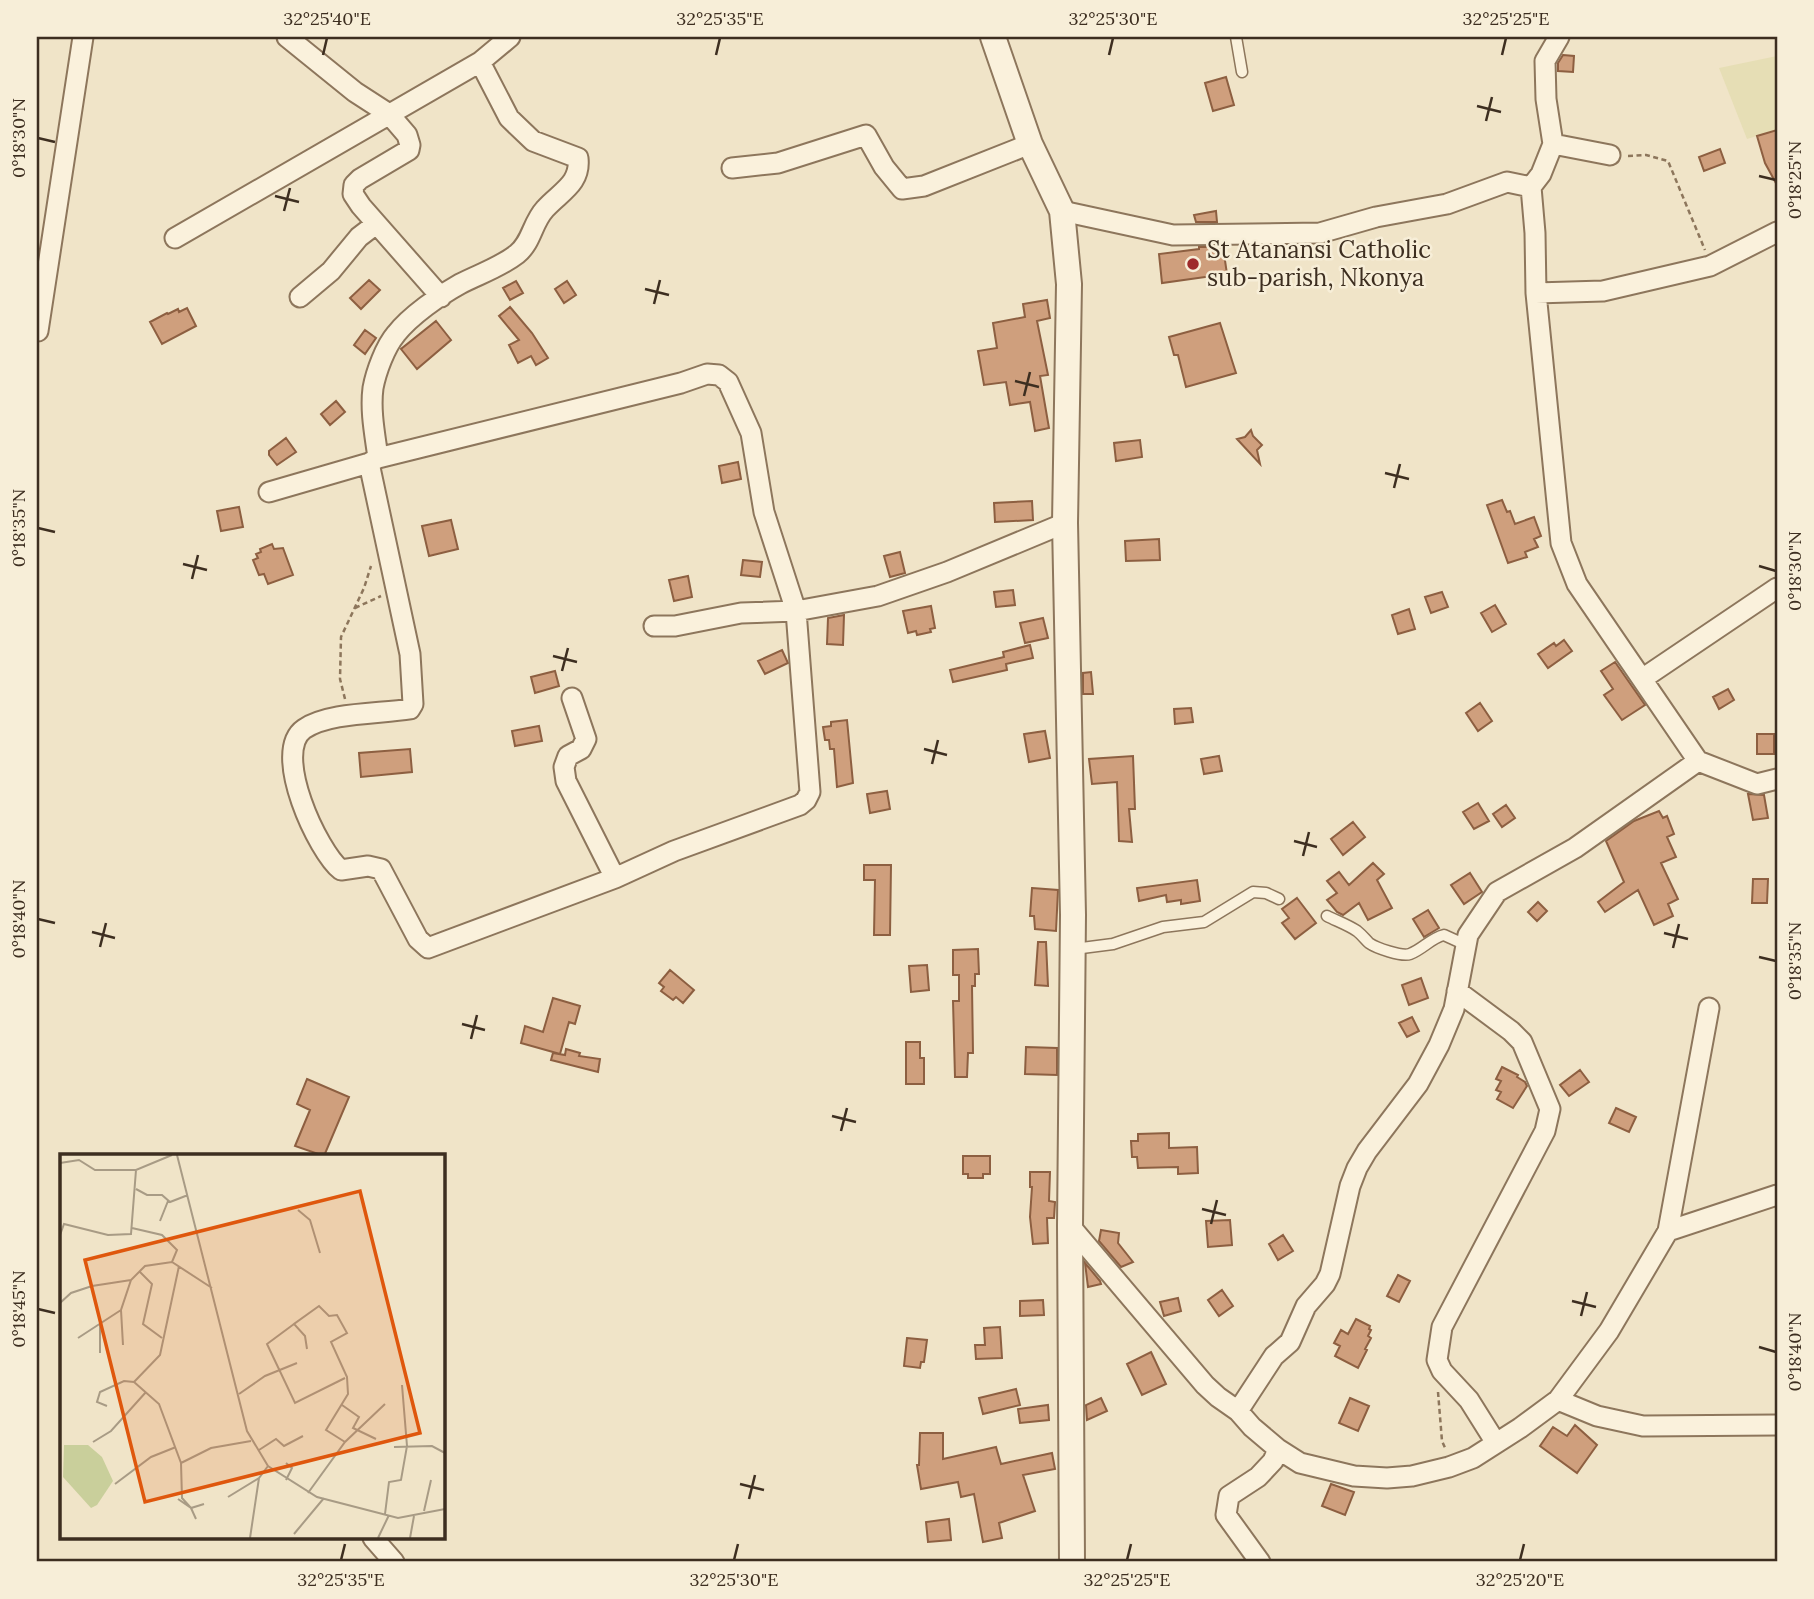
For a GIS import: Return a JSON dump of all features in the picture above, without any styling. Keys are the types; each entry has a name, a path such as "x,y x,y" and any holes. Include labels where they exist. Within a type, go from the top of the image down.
{"street":[{"path":"38,331 83,37"},
{"path":"287,37 355,92 389,114 407,135 409,150 354,185 353,194 441,297"},
{"path":"175,238 480,62 510,37"},
{"path":"993,37 1030,144 1062,211 1069,284 1065,523 1073,949 1070,1226 1072,1562"},
{"path":"1559,37 1545,61 1546,99 1553,144 1541,174 1531,187 1536,293 1562,543 1577,584 1699,761 1757,783 1777,779"},
{"path":"270,492 373,461 681,383 707,374 719,375 729,382 751,433 764,512 796,611 810,792 806,800 800,805 674,851 615,878 428,948 418,939 381,869 368,866 341,870 331,863 307,818 295,782 292,757 296,739 303,730 345,716 410,709 413,704 413,670 385,538 373,461 373,387 384,357 396,334 441,297 459,285 492,270 517,253 529,241 543,210 571,185 579,169 578,158 533,141 509,118 480,62"},
{"path":"732,167 778,163 866,135 884,167 902,189 924,186 1030,144"},
{"path":"1553,144 1610,155"},
{"path":"1062,211 1173,235 1320,233 1376,217 1447,204 1507,182 1531,187"},
{"path":"300,296 331,271 359,237 376,224"},
{"path":"1536,293 1603,290 1710,266 1777,232"},
{"path":"654,626 675,626 741,613 796,611 878,596 947,572 1065,523"},
{"path":"1642,679 1777,588"},
{"path":"572,698 586,739 581,749 568,756 564,766 566,781 615,878"},
{"path":"1238,1410 1273,1356 1290,1342 1306,1306 1330,1274 1350,1186 1357,1168 1418,1084 1444,1033 1454,1009 1471,929 1497,892 1575,848 1699,761"},
{"path":"1457,990 1518,1037 1550,1109 1545,1131 1442,1327 1437,1360 1442,1371 1469,1400 1496,1443"},
{"path":"1070,1226 1205,1385 1238,1410 1252,1427 1278,1449 1300,1463 1353,1476 1387,1479 1449,1467 1473,1458 1558,1400 1609,1331 1668,1231 1709,1008"},
{"path":"1668,1231 1777,1195"},
{"path":"1558,1400 1597,1416 1643,1426 1777,1425"},
{"path":"1260,1562 1226,1515 1226,1505 1228,1496 1258,1477 1273,1461 1278,1449"},
{"path":"375,1540 394,1562"}],"lane":[{"path":"1236,37 1242,72"},
{"path":"1073,949 1113,944 1163,927 1204,922 1253,892 1266,893 1279,899"},
{"path":"1327,916 1358,932 1372,945 1398,955 1408,955 1436,937 1444,935 1466,945"}],"path":[{"path":"1610,155 1646,155 1668,161 1701,237 1710,266"},
{"path":"345,716 346,707 340,678 341,637 385,538"},
{"path":"355,608 396,587"},
{"path":"1442,1371 1437,1387 1442,1441 1449,1467"}],"shaded area":[{"path":"1777,56 1777,130 1747,139 1719,68"}],"building":[{"path":"1563,55 1574,56 1573,72 1558,71 1558,63"},
{"path":"1226,77 1234,105 1213,111 1205,83"},
{"path":"1777,130 1777,185 1765,163 1757,136"},
{"path":"1720,149 1725,163 1704,171 1699,157"},
{"path":"1216,211 1217,222 1196,222 1194,215"},
{"name":"St Atanansi Catholic sub-parish, Nkonya","path":"1199,247 1223,247 1227,274 1162,283 1159,254"},
{"path":"369,280 380,290 361,309 350,298"},
{"path":"516,281 523,293 510,300 503,288"},
{"path":"567,281 576,295 564,303 555,289"},
{"path":"1047,300 1050,318 1037,321 1048,375 1040,376 1049,428 1035,431 1030,402 1010,405 1006,382 984,385 978,351 997,348 993,323 1025,317 1023,304"},
{"path":"510,307 532,333 548,358 536,365 531,356 518,363 509,345 519,340 499,316"},
{"path":"187,308 196,326 162,344 150,322 167,313"},
{"path":"436,321 451,340 417,369 401,349"},
{"path":"1220,323 1236,373 1186,387 1178,355 1174,355 1169,337"},
{"path":"365,330 376,338 365,354 354,345"},
{"path":"336,401 345,412 330,425 321,414"},
{"path":"1251,430 1262,445 1257,450 1260,464 1237,439 1245,437"},
{"path":"286,438 296,452 277,465 269,451"},
{"path":"1140,440 1142,457 1116,461 1114,443"},
{"path":"738,462 741,479 722,483 719,466"},
{"path":"1502,500 1515,524 1534,517 1541,536 1534,539 1538,547 1525,552 1527,557 1508,563 1487,505"},
{"path":"1032,501 1033,520 995,522 994,503"},
{"path":"239,507 243,527 221,531 217,511"},
{"path":"451,520 458,549 429,556 422,526"},
{"path":"1159,539 1160,560 1126,561 1125,541"},
{"path":"272,544 274,549 283,548 293,575 268,584 264,574 259,575 253,560 258,558 256,554 261,552 260,549"},
{"path":"900,552 905,573 890,577 884,556"},
{"path":"743,560 762,562 760,577 741,575"},
{"path":"688,576 692,597 674,601 669,580"},
{"path":"1013,590 1015,605 996,607 994,592"},
{"path":"1442,592 1448,607 1431,613 1425,597"},
{"path":"1495,605 1506,624 1492,632 1481,613"},
{"path":"931,606 935,628 930,629 931,632 917,635 916,631 908,633 903,611"},
{"path":"1409,609 1415,629 1398,634 1392,615"},
{"path":"844,615 843,645 827,644 828,618"},
{"path":"1043,618 1048,638 1025,643 1020,623"},
{"path":"1564,640 1572,651 1548,668 1538,654"},
{"path":"1030,645 1033,658 1006,664 1007,670 953,682 950,670 1004,657 1003,652"},
{"path":"782,650 788,663 765,674 758,661"},
{"path":"1615,662 1645,705 1622,720 1604,695 1613,689 1601,671"},
{"path":"555,671 559,686 535,693 531,677"},
{"path":"1091,672 1093,694 1083,694 1083,673"},
{"path":"1728,689 1734,700 1719,709 1713,697"},
{"path":"1480,703 1492,721 1478,731 1466,713"},
{"path":"1191,708 1193,722 1175,724 1174,709"},
{"path":"847,720 853,783 837,787 834,749 830,749 829,740 825,740 823,727 831,726 831,722"},
{"path":"539,726 542,741 515,746 512,731"},
{"path":"1045,731 1050,758 1029,762 1024,734"},
{"path":"1757,734 1774,734 1774,754 1757,754"},
{"path":"410,749 412,772 361,777 359,753"},
{"path":"1133,756 1135,809 1129,809 1132,842 1119,841 1117,782 1092,784 1089,759"},
{"path":"1219,756 1222,771 1204,774 1201,759"},
{"path":"887,791 890,809 870,813 867,794"},
{"path":"1748,794 1764,795 1768,818 1753,820"},
{"path":"1478,803 1489,821 1474,829 1463,812"},
{"path":"1506,805 1515,818 1502,827 1493,814"},
{"path":"1659,811 1663,818 1667,816 1674,834 1667,837 1676,857 1661,863 1678,899 1668,904 1673,916 1654,925 1638,890 1605,912 1598,902 1624,882 1606,841 1634,821"},
{"path":"1353,822 1365,837 1343,855 1331,839"},
{"path":"1373,863 1384,874 1377,880 1392,908 1368,920 1359,903 1343,915 1337,912 1327,900 1337,893 1327,881 1339,872 1349,885"},
{"path":"864,865 891,865 890,935 874,935 875,880 864,880"},
{"path":"1470,873 1482,892 1464,904 1451,885"},
{"path":"1753,879 1768,879 1767,903 1752,903"},
{"path":"1197,880 1200,901 1181,904 1181,900 1167,902 1166,895 1139,901 1137,888"},
{"path":"1032,888 1058,890 1056,931 1035,929 1034,916 1030,916"},
{"path":"1297,898 1316,923 1295,939 1282,923 1289,918 1282,909"},
{"path":"1538,902 1547,911 1537,921 1528,912"},
{"path":"1428,910 1439,928 1424,937 1413,919"},
{"path":"1038,942 1046,942 1048,986 1035,985"},
{"path":"978,949 979,974 975,974 975,986 972,986 973,1053 968,1053 967,1077 955,1077 953,1001 959,1001 959,975 953,975 953,950"},
{"path":"927,965 929,990 911,992 909,966"},
{"path":"670,970 694,990 683,1003 676,997 673,1000 661,991 664,987 659,983"},
{"path":"1421,978 1428,998 1409,1005 1402,985"},
{"path":"553,998 580,1006 575,1024 569,1022 560,1054 521,1043 525,1026 543,1032"},
{"path":"1412,1017 1419,1031 1407,1037 1399,1023"},
{"path":"906,1042 920,1042 920,1058 924,1058 924,1084 906,1084"},
{"path":"1026,1047 1057,1048 1057,1075 1025,1074"},
{"path":"566,1049 580,1053 579,1056 600,1059 598,1072 551,1060 553,1053 565,1055"},
{"path":"1502,1067 1518,1075 1527,1086 1513,1108 1497,1099 1501,1092 1496,1090 1501,1081 1496,1079"},
{"path":"1580,1070 1589,1082 1569,1096 1560,1085"},
{"path":"307,1079 349,1097 325,1154 295,1146 310,1110 297,1104"},
{"path":"1616,1108 1636,1117 1629,1132 1609,1123"},
{"path":"1169,1133 1169,1148 1197,1147 1198,1173 1178,1174 1178,1167 1138,1168 1137,1157 1132,1157 1131,1141 1138,1141 1138,1134"},
{"path":"963,1156 990,1156 990,1174 983,1174 983,1178 968,1178 968,1174 963,1174"},
{"path":"1030,1172 1050,1172 1049,1201 1055,1202 1054,1218 1047,1218 1048,1243 1033,1244"},
{"path":"1230,1220 1232,1245 1208,1247 1206,1221"},
{"path":"1101,1230 1119,1233 1118,1243 1133,1262 1121,1267 1099,1241"},
{"path":"1283,1235 1293,1251 1278,1260 1269,1244"},
{"path":"1085,1263 1100,1281 1101,1284 1088,1287"},
{"path":"1398,1275 1410,1281 1399,1302 1387,1296"},
{"path":"1222,1290 1233,1306 1219,1316 1208,1300"},
{"path":"1178,1298 1181,1311 1164,1316 1160,1302"},
{"path":"1043,1300 1044,1315 1020,1316 1020,1301"},
{"path":"1356,1319 1370,1326 1371,1330 1368,1336 1371,1338 1365,1349 1367,1350 1358,1368 1335,1356 1340,1346 1334,1343 1341,1330 1348,1334"},
{"path":"1000,1327 1002,1358 976,1359 975,1345 985,1345 984,1328"},
{"path":"907,1338 927,1340 924,1362 921,1362 920,1368 904,1366"},
{"path":"1151,1352 1166,1384 1142,1395 1127,1364"},
{"path":"1016,1389 1020,1405 983,1414 979,1398"},
{"path":"1101,1398 1107,1411 1087,1420 1086,1405"},
{"path":"1350,1398 1369,1406 1358,1431 1339,1423"},
{"path":"1048,1405 1049,1420 1020,1423 1018,1409"},
{"path":"1575,1425 1597,1445 1577,1473 1540,1446 1553,1427 1567,1436"},
{"path":"920,1433 943,1433 943,1459 996,1447 1001,1464 1052,1453 1055,1469 1023,1475 1035,1511 999,1523 1002,1538 983,1542 974,1494 961,1497 958,1482 921,1489 917,1465"},
{"path":"1331,1484 1354,1492 1345,1515 1322,1506"},
{"path":"949,1519 951,1540 928,1542 926,1522"}],"place":[{"name":"St Atanansi Catholic sub-parish, Nkonya","path":"1193,264"}]}
